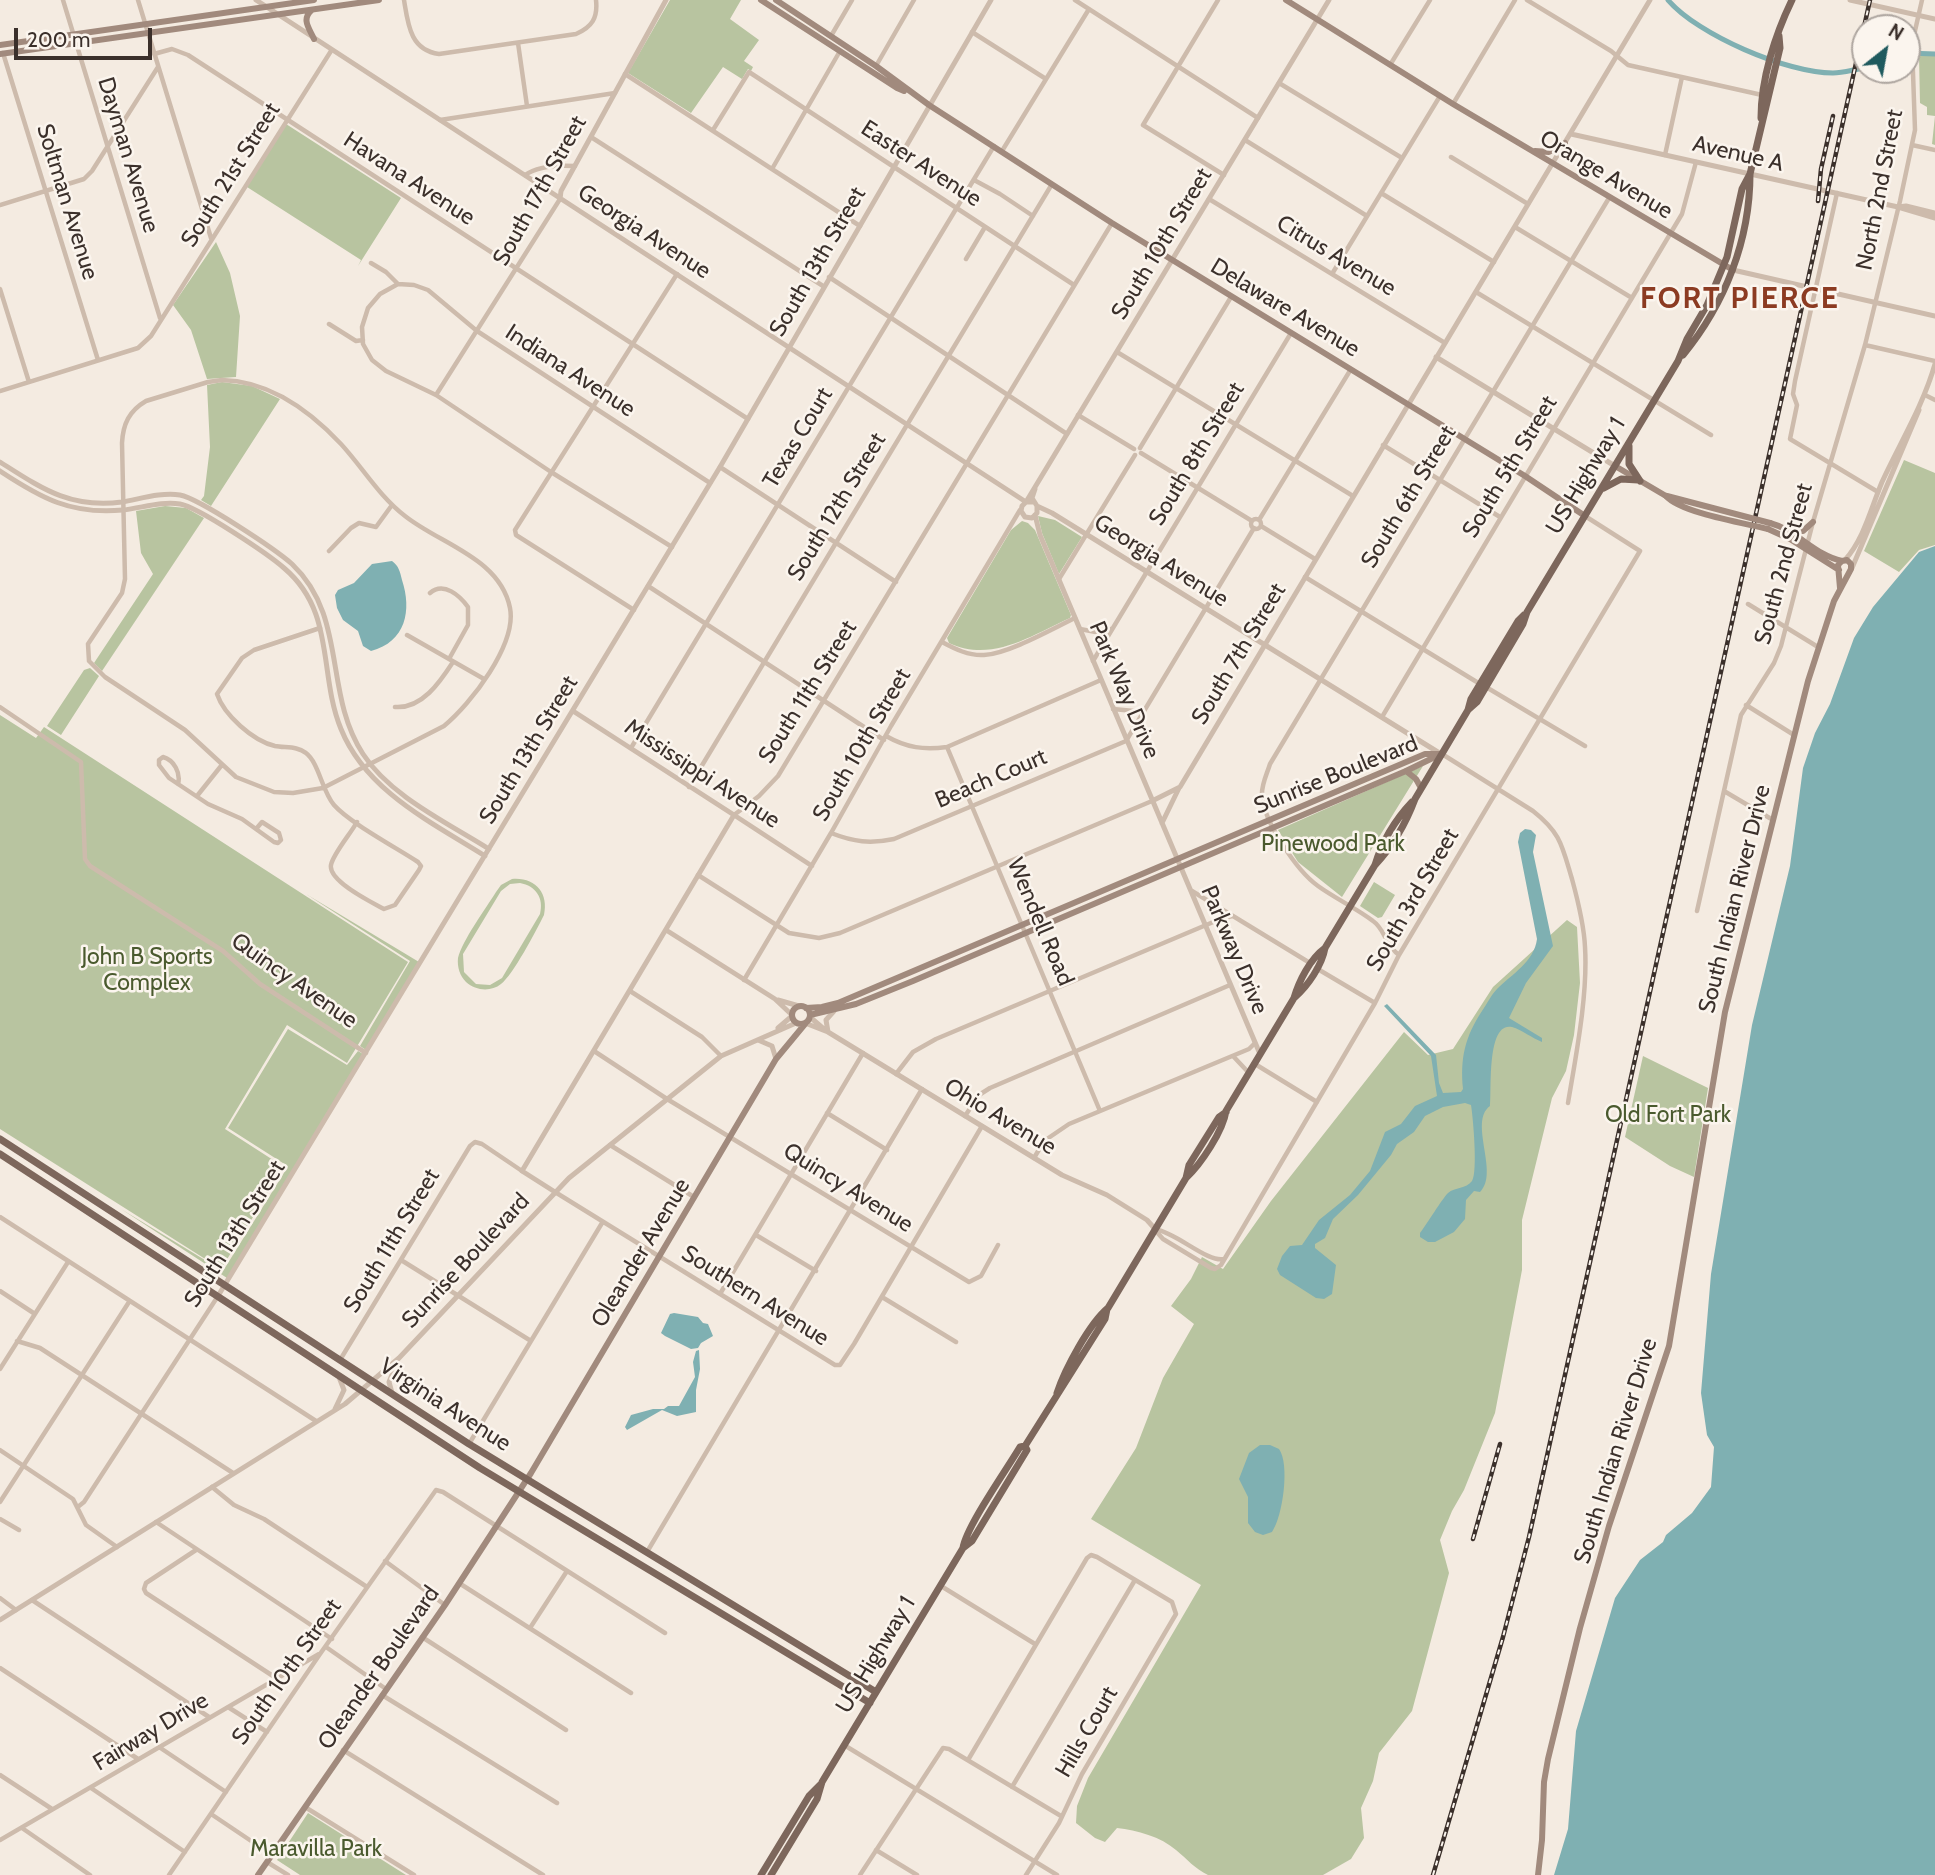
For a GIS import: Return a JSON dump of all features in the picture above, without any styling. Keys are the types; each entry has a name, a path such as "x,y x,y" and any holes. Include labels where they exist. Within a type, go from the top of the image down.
{"main road":[{"path":"247,11 253,0"},
{"path":"146,29 314,0"},
{"path":"2,54 75,39 379,0"},
{"name":"Delaware Avenue","path":"761,0 840,51 874,69"},
{"name":"Delaware Avenue","path":"776,0 831,36 897,88 912,93 1112,223 1525,476 1585,516"},
{"name":"Orange Avenue","path":"1286,0 1453,104 1733,270"},
{"path":"1749,174 1761,123 1768,106 1779,36 1792,0"},
{"path":"313,9 306,21 314,39"},
{"path":"0,44 75,39"},
{"path":"1761,123 1763,95 1773,67"},
{"path":"1530,150 1549,152 1565,143"},
{"name":"US Highway 1","path":"765,1874 809,1796 822,1782 963,1548 972,1541 1027,1450 1026,1446 1069,1366 1100,1315 1108,1308 1186,1178 1189,1166 1219,1117 1226,1111 1294,998 1303,990 1314,966 1324,956 1325,948 1350,906 1410,814 1415,799 1468,710 1471,699 1483,685 1518,621 1527,612 1678,361 1724,267 1742,189 1749,174"},
{"name":"US Highway 1","path":"1678,361 1719,299 1733,270 1750,191 1749,174"},
{"path":"1630,442 1629,464 1639,480"},
{"path":"1615,466 1666,496 1769,526 1803,531 1813,522"},
{"path":"1600,491 1616,481 1639,480"},
{"path":"1769,526 1829,556 1850,562 1844,571"},
{"path":"1789,529 1807,546 1844,571"},
{"path":"1844,560 1838,565 1844,571"},
{"name":"South Indian River Drive","path":"1538,1875 1548,1759 1580,1628 1609,1526 1669,1346 1725,1012 1794,734 1818,648 1844,571"},
{"name":"Sunrise Boulevard","path":"802,1007 822,1007 838,1003 1024,929 1424,754 1441,754"},
{"name":"Sunrise Boulevard","path":"1178,863 1274,827 1441,754"},
{"path":"1406,771 1416,779 1421,788"},
{"name":"Sunrise Boulevard","path":"804,1021 913,981 1024,929"},
{"path":"802,1007 804,1021 792,1015 795,1008 802,1007"},
{"name":"Oleander Avenue","path":"527,1480 776,1059 804,1021"},
{"name":"Virginia Avenue","path":"0,1139 469,1444 876,1692"},
{"name":"Virginia Avenue","path":"0,1154 519,1492 870,1703"},
{"name":"Oleander Boulevard","path":"258,1875 445,1605 527,1480"},
{"path":"691,1594 710,1599 721,1598"}],"street":[{"name":"Dayman Avenue","path":"63,0 161,319"},
{"path":"138,0 211,239"},
{"name":"Georgia Avenue","path":"253,0 967,462 1013,493 1024,505"},
{"path":"404,0 410,33 419,46 430,53 439,54 576,34 586,30 597,15 596,0"},
{"name":"South 17th Street","path":"436,395 560,199 561,191 666,0"},
{"path":"831,36 852,0"},
{"path":"874,69 914,0"},
{"name":"South 13th Street","path":"79,1506 143,1414 225,1286 367,1053 720,467 991,0"},
{"path":"1075,0 1258,118"},
{"path":"1218,0 1143,125 1224,175"},
{"name":"South 10th Street","path":"744,980 1010,527 1329,0"},
{"path":"1390,65 1430,0"},
{"path":"1453,104 1515,0"},
{"path":"1527,0 1617,55 1628,65 1763,95"},
{"name":"South 7th Street","path":"1161,822 1315,559 1650,0"},
{"path":"1850,0 1913,14"},
{"path":"1002,151 1089,9"},
{"path":"972,32 1046,79"},
{"path":"518,43 527,106"},
{"name":"Havana Avenue","path":"154,54 172,49 181,51 748,419"},
{"name":"South 21st Street","path":"0,391 138,348 151,336 331,51"},
{"path":"772,169 840,51"},
{"name":"Soltman Avenue","path":"2,54 98,361"},
{"path":"0,205 84,179 92,171 158,67"},
{"name":"Easter Avenue","path":"713,131 749,72 1074,285"},
{"path":"625,74 860,226"},
{"path":"1665,155 1682,77"},
{"path":"1279,83 1402,158"},
{"name":"North 2nd Street","path":"1876,303 1912,145 1914,84"},
{"path":"440,120 615,93"},
{"path":"1332,274 1440,96"},
{"name":"Avenue A","path":"1571,134 1898,207 1906,206 1935,215"},
{"path":"591,137 823,286"},
{"path":"1244,141 1367,216"},
{"path":"1912,145 1935,150"},
{"name":"Texas Court","path":"631,748 994,146"},
{"path":"1451,157 1528,204"},
{"name":"South 5th Street","path":"1382,717 1684,210 1696,162"},
{"path":"525,176 532,170 575,166"},
{"path":"974,180 1033,216"},
{"name":"South 12th Street","path":"689,787 1052,184"},
{"path":"1381,193 1494,262"},
{"path":"1837,193 1795,381 1793,394 1797,405 1790,439 1878,492"},
{"name":"South 6th Street","path":"1399,954 1386,941 1378,924 1305,876 1292,861 1261,794 1267,772 1609,198"},
{"name":"Citrus Avenue","path":"1209,199 1445,343"},
{"name":"South 11th Street","path":"523,1171 734,815 759,796 778,776 1112,223"},
{"path":"966,259 986,227"},
{"path":"1515,227 1632,298"},
{"path":"371,263 386,272 398,284 380,294 368,308 362,327 363,340 372,360 386,371 436,395 551,472 672,547"},
{"name":"Orange Avenue","path":"1733,270 1935,316"},
{"path":"634,610 516,535 516,527 677,274"},
{"path":"829,277 1068,434"},
{"name":"Indiana Avenue","path":"398,284 414,285 428,290 477,331 710,483"},
{"path":"0,289 29,382"},
{"path":"1476,292 1711,435"},
{"path":"1059,579 1231,297"},
{"name":"South 2nd Street","path":"1697,911 1745,705 1777,657 1876,303"},
{"path":"329,324 356,341 363,340"},
{"name":"South 8th Street","path":"1093,661 1291,333"},
{"path":"1866,345 1935,363"},
{"path":"1116,352 1353,496"},
{"path":"1436,358 1615,466"},
{"name":"South Indian River Drive","path":"1844,560 1856,547 1878,492 1926,395 1935,363"},
{"path":"1126,741 1351,369"},
{"path":"222,380 253,383 311,417 342,445 393,505 427,532 487,568 506,593 511,618 508,637 465,707 444,726 323,788 293,793 274,792 236,777 185,730 105,677 89,661 88,644 122,593 125,579 124,502 122,433 130,415 146,401 208,382 222,380"},
{"path":"1926,395 1935,400"},
{"name":"South Indian River Drive","path":"1844,571 1919,415 1920,407"},
{"path":"1078,415 1252,521 1260,523 1315,559"},
{"path":"1383,445 1500,517"},
{"path":"0,462 42,489 64,498 90,503 180,495 197,501 280,555 313,589 329,625 347,725 369,763 381,777 412,800 489,849"},
{"path":"720,467 896,582"},
{"path":"0,471 37,495 62,506 89,511 124,510 166,503 194,508 285,569 306,593 321,628 337,718 362,767 377,783 408,807 485,856"},
{"name":"South 10th Street","path":"1036,486 1032,498 1036,515"},
{"path":"37,495 42,489"},
{"path":"178,504 180,495"},
{"path":"62,506 64,498"},
{"path":"89,511 90,503"},
{"path":"1024,505 1035,504"},
{"name":"Georgia Avenue","path":"1035,504 1546,821 1558,835 1579,905 1586,962 1575,1065 1568,1103"},
{"path":"329,551 359,523 376,527 393,505"},
{"name":"Park Way Drive","path":"1024,505 1026,517 1040,535"},
{"path":"1026,517 1036,515"},
{"name":"Georgia Avenue","path":"1036,515 1057,518"},
{"name":"Park Way Drive","path":"1036,515 1040,535 1178,863"},
{"name":"Delaware Avenue","path":"1585,516 1640,551"},
{"name":"South 10th Street","path":"1010,527 1026,517"},
{"path":"220,525 225,519"},
{"path":"1252,521 1254,528"},
{"name":"South 3rd Street","path":"1218,1268 1375,1003 1399,954 1640,551"},
{"path":"1305,577 1585,746"},
{"path":"648,586 824,701 885,738 915,748 947,747 1101,680"},
{"path":"395,707 412,703 433,691 468,625 468,607 456,594 442,587 435,588 430,593"},
{"path":"1748,604 1818,648"},
{"path":"942,642 963,653 982,656 998,653 1075,618"},
{"path":"329,625 254,650 242,658 217,694 220,702 239,724 260,739 273,745 302,750 309,755 323,788 337,808 421,866 395,905 389,908 384,909 364,898 336,879 332,873 332,862 357,822"},
{"path":"1080,629 1101,633 1111,629"},
{"path":"407,635 484,679"},
{"path":"1745,705 1794,734"},
{"name":"Quincy Avenue","path":"0,707 81,762 85,859 90,866 223,951 260,984 367,1053"},
{"path":"1113,709 1129,711 1146,708"},
{"name":"Mississippi Avenue","path":"573,711 812,866"},
{"name":"Beach Court","path":"831,833 862,843 894,839 1126,741"},
{"name":"Wendell Road","path":"947,747 1100,1111"},
{"path":"178,784 179,773 172,762 163,757 159,760 159,765 178,784 208,804 231,813 274,842 281,840 279,833 262,822 256,829"},
{"path":"197,796 222,766"},
{"path":"698,876 776,926 801,937 819,938 840,933 1180,787"},
{"path":"1724,791 1773,820"},
{"path":"408,807 412,800"},
{"path":"451,834 455,827"},
{"name":"Parkway Drive","path":"1178,863 1260,1055"},
{"path":"1190,890 1375,1003"},
{"path":"896,1074 907,1057 925,1044 1232,916"},
{"path":"666,930 775,999 792,1015"},
{"path":"965,1115 979,1095 990,1088 1230,985"},
{"path":"630,991 702,1037 721,1056"},
{"path":"775,999 802,1007"},
{"path":"828,1032 826,1020 835,1010"},
{"name":"Sunrise Boulevard","path":"773,1032 792,1015"},
{"name":"Sunrise Boulevard","path":"0,1620 361,1391 399,1359 555,1192 610,1145 721,1056 804,1021"},
{"name":"Ohio Avenue","path":"804,1021 828,1032 1062,1175 1107,1195 1147,1220 1163,1239 1211,1268 1218,1268"},
{"path":"758,1040 772,1046 776,1059"},
{"path":"1034,1158 1044,1141 1056,1131 1255,1043"},
{"name":"Quincy Avenue","path":"594,1051 667,1099 969,1282 981,1276 998,1245"},
{"path":"720,1294 863,1053"},
{"path":"1232,1055 1249,1073"},
{"path":"1255,1064 1317,1102"},
{"path":"647,1553 816,1272 922,1089"},
{"path":"827,1113 887,1150"},
{"path":"956,1342 882,1297 982,1126"},
{"name":"South 11th Street","path":"340,1361 470,1146 475,1142"},
{"name":"Southern Avenue","path":"475,1142 835,1365 844,1361 882,1297"},
{"path":"610,1145 694,1197"},
{"path":"63,1195 70,1185"},
{"path":"0,1217 316,1422"},
{"path":"469,1444 602,1223"},
{"name":"Ohio Avenue","path":"1155,1229 1168,1231 1213,1259 1224,1259"},
{"path":"756,1235 816,1272"},
{"path":"401,1260 531,1341"},
{"path":"0,1369 68,1262"},
{"path":"0,1291 35,1314"},
{"path":"0,1502 129,1301"},
{"path":"17,1341 40,1348 233,1474"},
{"path":"393,1395 389,1382 399,1359"},
{"path":"334,1410 343,1393 344,1386 339,1377"},
{"path":"0,1450 73,1499 79,1506 80,1517 86,1525 118,1547"},
{"path":"212,1487 234,1506 264,1519 367,1587"},
{"name":"South 10th Street","path":"169,1875 436,1490 496,1526"},
{"path":"0,1519 19,1530"},
{"path":"156,1522 331,1639"},
{"path":"496,1526 665,1633"},
{"path":"196,1550 146,1583 146,1593 276,1678"},
{"path":"968,1760 1087,1558 1091,1555 1135,1580 1012,1787"},
{"path":"385,1561 445,1605"},
{"path":"530,1628 567,1571"},
{"name":"Hills Court","path":"1026,1875 1176,1614 1172,1602 1135,1580"},
{"path":"459,1583 631,1693"},
{"path":"940,1586 1035,1644"},
{"path":"0,1598 16,1610"},
{"path":"32,1600 209,1717"},
{"path":"422,1637 565,1730"},
{"path":"326,1647 384,1692 557,1803"},
{"name":"Fairway Drive","path":"0,1840 320,1654"},
{"path":"0,1668 138,1759"},
{"path":"228,1707 267,1732"},
{"path":"844,1745 1056,1875"},
{"path":"159,1746 226,1791"},
{"path":"860,1875 943,1748 949,1749 1061,1816"},
{"path":"343,1750 543,1875"},
{"path":"0,1775 52,1809"},
{"path":"91,1788 186,1852"},
{"path":"305,1807 414,1875"},
{"path":"211,1814 272,1855"},
{"path":"22,1828 90,1875"},
{"path":"876,1850 917,1875"},
{"path":"267,1862 288,1875"}],"green space":[{"path":"670,0 741,0 730,19 759,40 744,61 753,67 751,71 748,69 742,79 723,67 691,113 628,73"},
{"path":"1921,56 1935,56 1935,116 1927,115 1927,107 1920,103"},
{"path":"1935,116 1935,145 1932,144"},
{"path":"286,124 401,198 358,266 361,260 247,187"},
{"path":"216,242 230,273 240,316 236,377 207,379 191,330 173,305"},
{"path":"222,382 252,386 280,399 211,506 201,500 204,496 210,447 207,385"},
{"path":"1904,460 1935,473 1935,545 1919,550 1899,572 1864,551"},
{"path":"165,506 186,508 204,518 102,671 94,663 153,574 141,553 136,511"},
{"path":"1038,516 1055,520 1082,537 1059,574 1042,533"},
{"path":"1022,521 1035,530 1070,618 1011,645 996,649 980,650 949,643 947,638 1011,530"},
{"path":"90,668 99,676 61,735 47,726 84,670"},
{"name":"John B Sports Complex","path":"0,715 36,738 44,727 408,962 347,1063 287,1025 225,1129 284,1167 221,1269 0,1129"},
{"name":"Pinewood Park","path":"1423,766 1342,897 1298,862 1278,830"},
{"path":"512,879 534,884 542,893 544,915 506,979 493,988 479,989 462,977 458,958 469,934 501,885","holes":["520,883 538,894 540,914 502,978 490,985 476,984 464,972 463,954 501,891 510,884"]},
{"path":"1374,882 1395,895 1382,917 1378,918 1360,906"},
{"path":"306,894 419,962 366,1050 360,1046 410,961"},
{"path":"1567,920 1577,927 1580,983 1574,1035 1566,1071 1552,1098 1522,1220 1522,1270 1495,1413 1464,1490 1440,1540 1449,1573 1412,1711 1379,1753 1373,1781 1361,1808 1364,1838 1351,1859 1323,1875 1208,1875 1170,1845 1133,1830 1117,1828 1105,1842 1095,1838 1076,1823 1077,1806 1088,1778 1201,1585 1091,1519 1136,1448 1163,1378 1194,1324 1171,1306 1191,1279 1202,1257 1223,1269 1271,1201 1404,1032 1428,1055 1453,1049 1493,987"},
{"path":"288,1029 347,1065 358,1051 363,1054 227,1278 121,1209 223,1271 287,1168 228,1128"},
{"name":"Old Fort Park","path":"1643,1056 1708,1088 1694,1177 1670,1166 1625,1137"},
{"name":"Maravilla Park","path":"308,1813 406,1875 300,1875 277,1860"}],"water":[{"path":"1935,546 1935,1875 1554,1875 1568,1829 1576,1731 1615,1598 1640,1560 1692,1513 1711,1487 1714,1447 1707,1435 1701,1393 1711,1274 1752,1025 1790,866 1803,768 1854,638 1873,607 1919,552"},
{"path":"392,561 401,574 406,613 399,632 392,640 371,651 363,646 358,631 343,620 335,595 338,590 354,583 372,564"},
{"path":"1525,829 1536,835 1533,852 1553,946 1526,983 1509,1018 1542,1038 1542,1042 1512,1027 1504,1028 1494,1046 1490,1106 1484,1114 1482,1124 1487,1173 1485,1184 1480,1192 1474,1191 1466,1200 1465,1219 1454,1232 1435,1242 1428,1242 1420,1237 1420,1233 1448,1193 1472,1181 1475,1167 1471,1105 1465,1103 1443,1107 1425,1116 1414,1132 1397,1144 1358,1195 1333,1219 1325,1238 1315,1244 1315,1248 1336,1265 1332,1294 1324,1299 1316,1298 1280,1275 1277,1269 1282,1256 1290,1246 1302,1245 1319,1220 1350,1195 1370,1171 1385,1132 1401,1124 1415,1106 1437,1096 1431,1056 1384,1006 1387,1004 1436,1055 1439,1083 1443,1093 1461,1092 1463,1058 1471,1030 1497,989 1532,954 1537,939 1518,842 1520,833"},
{"path":"670,1314 698,1317 708,1324 713,1336 698,1348 691,1349 665,1336 661,1333"},
{"path":"699,1350 696,1412 677,1416 662,1410 627,1430 625,1427 631,1415 679,1406 695,1377 693,1362 696,1351"},
{"path":"1260,1445 1279,1449 1285,1478 1276,1524 1272,1532 1263,1535 1255,1532 1248,1523 1248,1497 1239,1479 1249,1453"}],"waterway":[{"path":"1668,0 1700,26 1744,50 1792,67 1837,73 1851,70"},
{"path":"1921,54 1935,54"}],"railway":[{"path":"1433,1875 1503,1637 1529,1537 1870,0"},
{"path":"1818,201 1821,169 1833,116"},
{"path":"1473,1539 1500,1444"}],"district":[{"name":"FORT PIERCE","path":"1740,299"}]}
